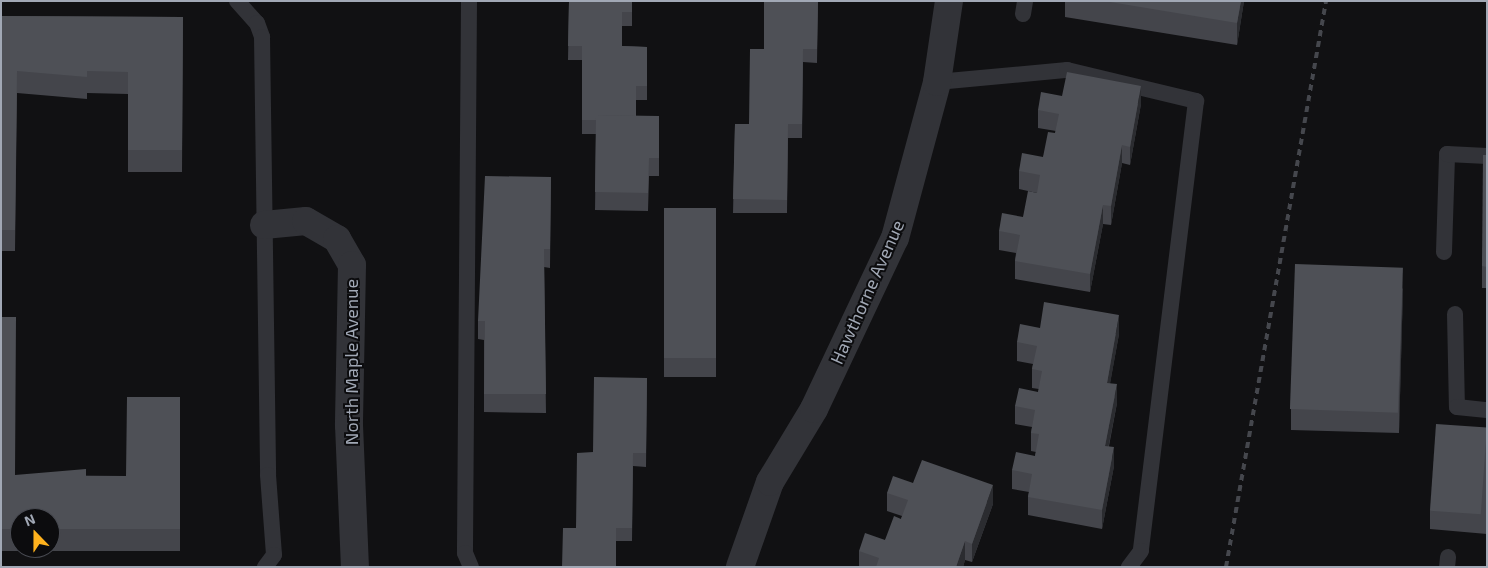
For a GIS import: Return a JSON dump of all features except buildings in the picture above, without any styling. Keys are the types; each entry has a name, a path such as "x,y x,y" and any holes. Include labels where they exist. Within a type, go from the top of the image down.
{"street":[{"name":"Hawthorne Avenue","path":"740,567 770,482 814,409 895,238 937,82 950,1"},
{"name":"North Maple Avenue","path":"264,225 306,222 337,239 352,265 349,425 355,567"}],"lane":[{"path":"238,1 257,23 262,37 264,225 274,555 265,567"},
{"path":"469,1 465,553 470,567"},
{"path":"937,82 1067,70 1196,101 1141,550 1129,567"},
{"path":"1444,252 1446,154 1487,156"},
{"path":"1456,314 1457,408 1487,410"}],"railway":[{"path":"1226,567 1326,1"}]}
